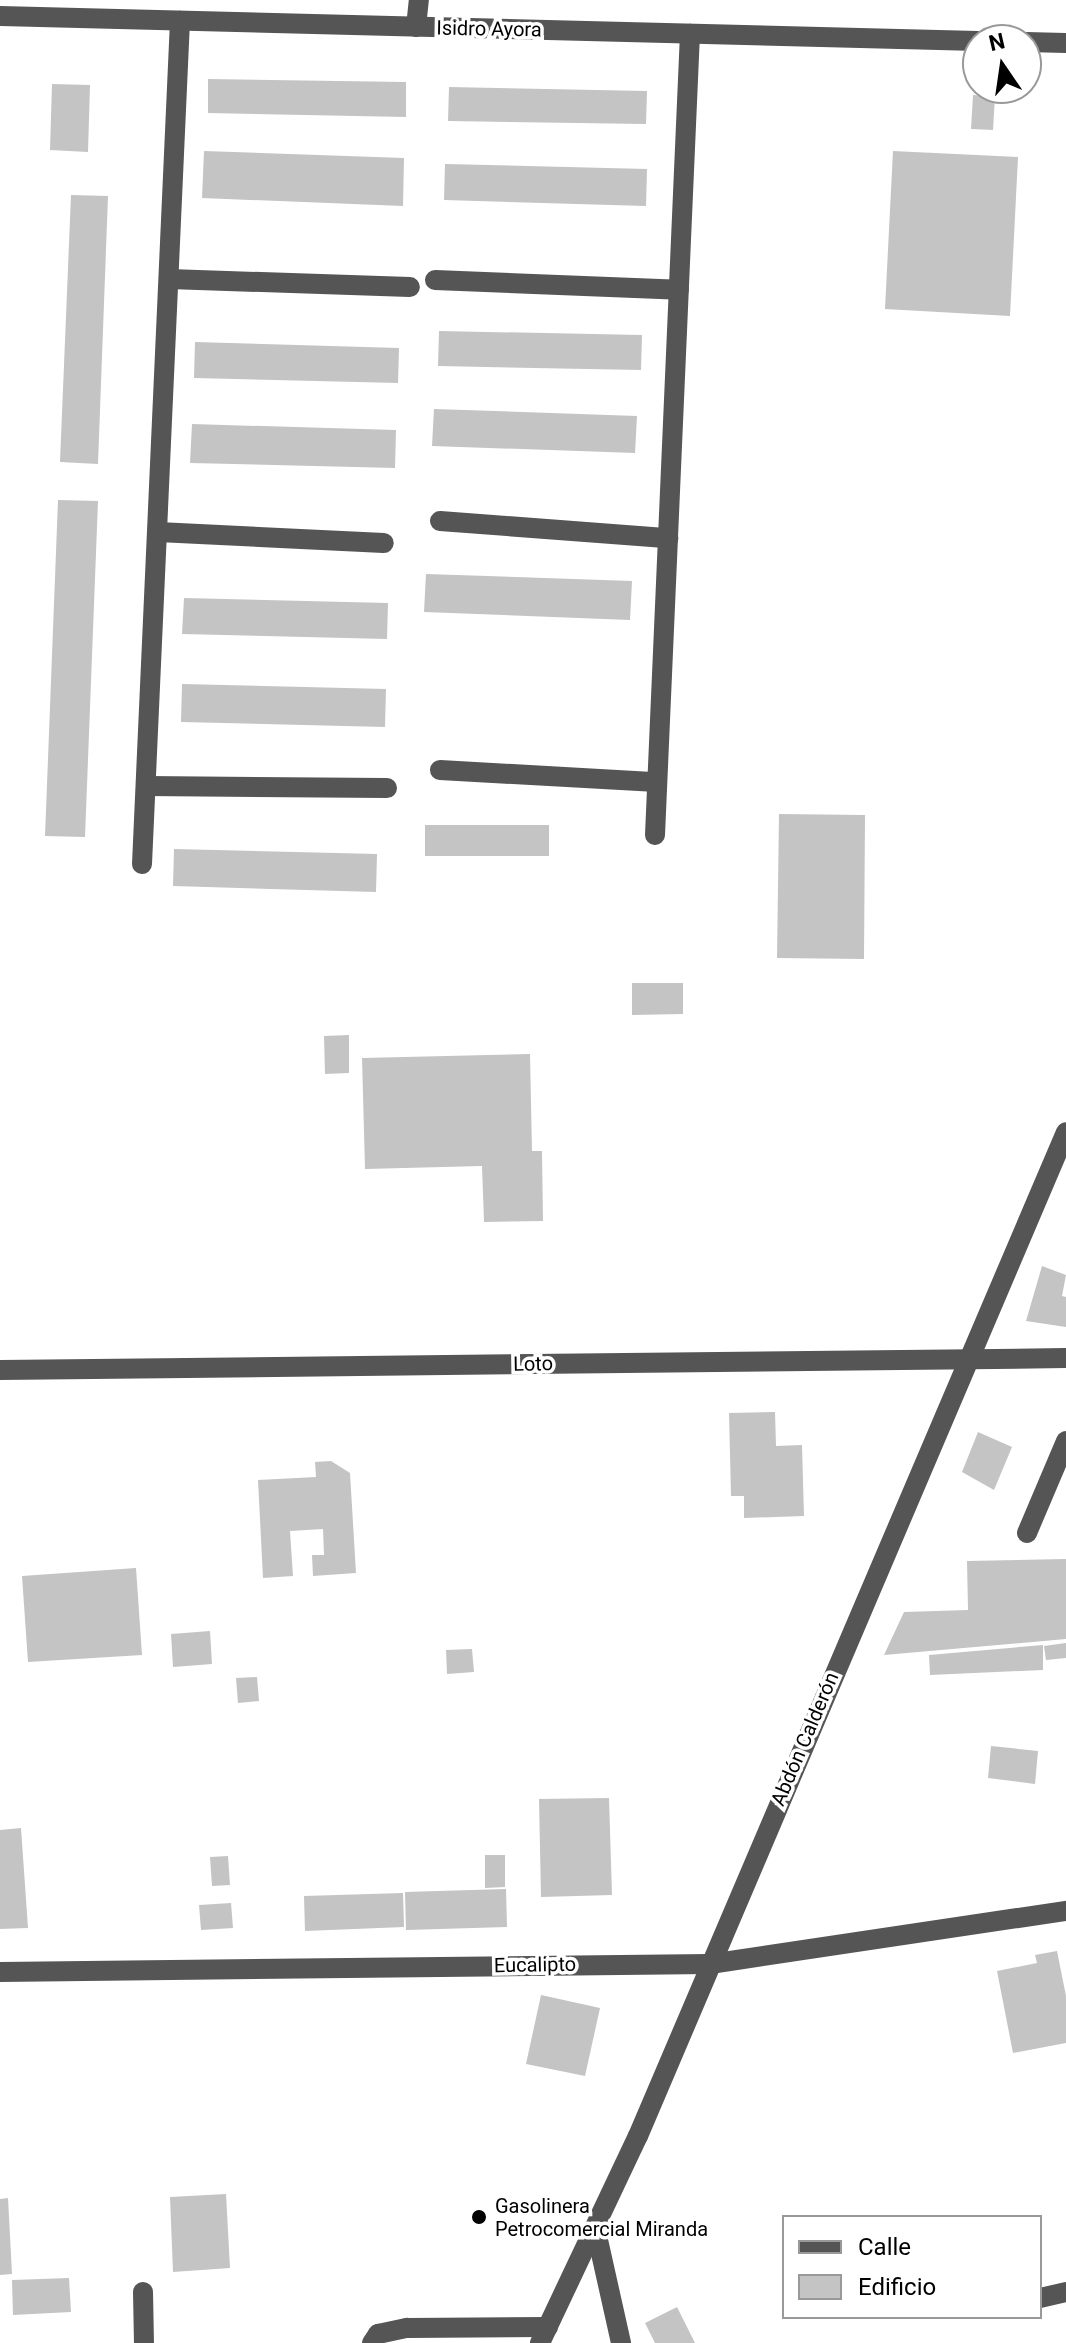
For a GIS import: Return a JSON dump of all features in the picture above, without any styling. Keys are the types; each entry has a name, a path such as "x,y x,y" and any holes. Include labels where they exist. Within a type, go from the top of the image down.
{"street":[{"path":"0,16 1,0"},
{"path":"416,27 419,0"},
{"name":"Isidro Ayora","path":"0,16 962,41"},
{"path":"142,864 180,21"},
{"path":"655,835 690,34"},
{"path":"1042,42 1066,43"},
{"path":"169,279 410,287"},
{"path":"435,280 679,290"},
{"path":"440,521 668,538"},
{"path":"158,532 384,543"},
{"path":"440,770 657,782"},
{"path":"146,786 387,788"},
{"name":"Abdón Calderón","path":"544,2335 596,2231 1066,1132"},
{"name":"Loto","path":"0,1370 1066,1358"},
{"path":"1027,1533 1066,1441"},
{"name":"Eucalipto","path":"0,1972 710,1964 1066,1911"},
{"path":"596,2231 621,2343"},
{"path":"143,2292 144,2343"},
{"path":"1042,2298 1066,2292"},
{"path":"372,2343 378,2334 407,2328 544,2335"}],"building":[{"path":"208,79 406,82 406,117 208,113"},
{"path":"52,84 90,85 88,152 50,150"},
{"path":"449,87 647,91 646,124 448,121"},
{"path":"972,104 995,104 993,130 971,129"},
{"path":"204,151 404,158 403,206 202,198"},
{"path":"893,151 1018,157 1010,316 885,309"},
{"path":"445,164 647,169 646,206 444,200"},
{"path":"71,195 108,196 98,464 60,462"},
{"path":"439,331 642,335 641,370 438,366"},
{"path":"195,342 399,348 398,383 194,378"},
{"path":"434,409 637,416 635,453 432,446"},
{"path":"192,424 396,430 395,468 190,463"},
{"path":"58,500 98,501 85,837 45,836"},
{"path":"426,574 632,581 630,620 424,612"},
{"path":"184,598 388,603 387,639 182,634"},
{"path":"182,684 386,689 385,727 181,722"},
{"path":"779,814 865,815 864,959 777,958"},
{"path":"425,825 549,825 549,856 425,856"},
{"path":"174,849 377,854 376,892 173,886"},
{"path":"632,983 683,983 683,1014 632,1015"},
{"path":"349,1035 349,1073 325,1074 324,1036"},
{"path":"530,1054 532,1151 542,1151 543,1221 484,1222 482,1166 365,1169 362,1058"},
{"path":"1042,1266 1066,1275 1062,1296 1066,1297 1066,1327 1026,1321"},
{"path":"775,1412 776,1446 802,1445 804,1516 744,1518 744,1496 731,1496 729,1413"},
{"path":"978,1432 1012,1447 994,1490 962,1472"},
{"path":"331,1461 350,1473 356,1573 313,1576 312,1555 324,1555 323,1529 290,1531 293,1576 263,1578 258,1480 316,1477 315,1462"},
{"path":"1066,1559 1066,1639 884,1655 904,1612 968,1610 967,1561"},
{"path":"136,1568 142,1655 28,1662 22,1576"},
{"path":"210,1631 212,1664 173,1667 171,1634"},
{"path":"1066,1643 1066,1658 1046,1660 1044,1646"},
{"path":"1043,1645 1043,1670 930,1675 929,1655"},
{"path":"472,1649 474,1672 447,1674 446,1650"},
{"path":"257,1677 259,1701 238,1703 236,1678"},
{"path":"991,1746 1038,1751 1035,1784 988,1778"},
{"path":"609,1798 612,1895 541,1897 539,1799"},
{"path":"21,1828 28,1928 0,1929 0,1830"},
{"path":"485,1855 505,1855 505,1887 485,1888"},
{"path":"228,1856 230,1885 212,1886 210,1857"},
{"path":"506,1889 507,1927 406,1930 405,1892"},
{"path":"403,1893 404,1927 305,1931 304,1896"},
{"path":"231,1903 233,1928 201,1930 199,1905"},
{"path":"1057,1951 1066,1996 1066,2043 1013,2053 997,1971 1037,1963 1035,1955"},
{"path":"541,1995 600,2008 585,2076 526,2064"},
{"path":"226,2194 230,2268 173,2272 170,2197"},
{"path":"8,2198 12,2274 0,2275 0,2199"},
{"path":"69,2278 71,2312 13,2315 12,2280"},
{"path":"677,2307 695,2343 655,2343 645,2323"}],"place":[{"name":"Gasolinera Petrocomercial Miranda","path":"479,2217"}]}
